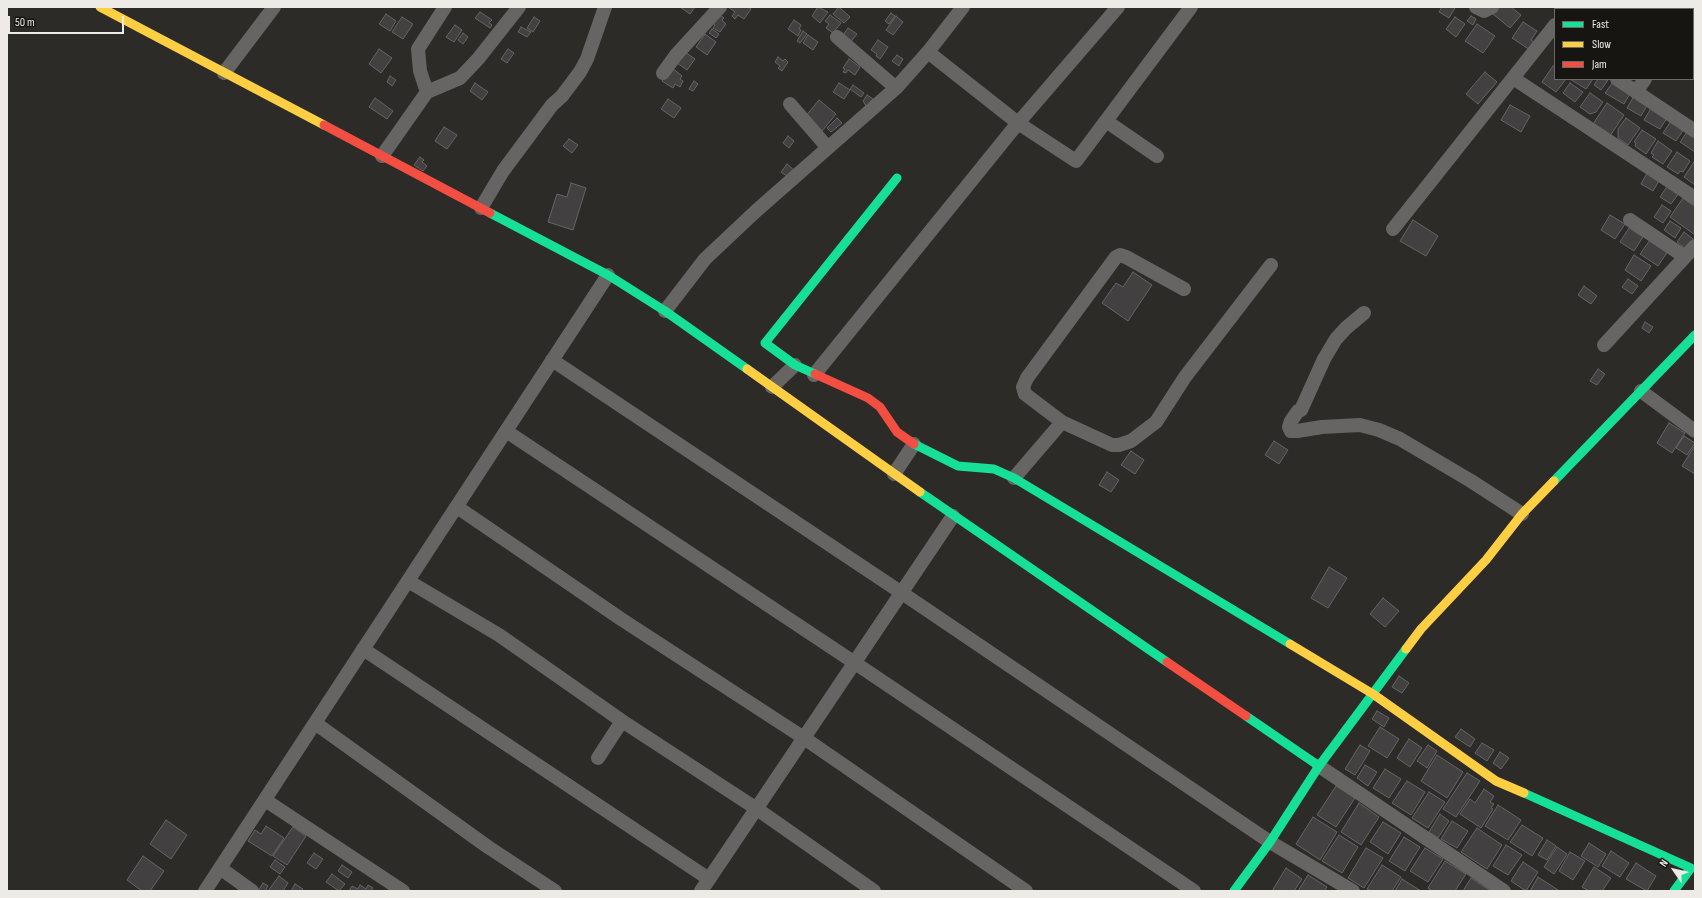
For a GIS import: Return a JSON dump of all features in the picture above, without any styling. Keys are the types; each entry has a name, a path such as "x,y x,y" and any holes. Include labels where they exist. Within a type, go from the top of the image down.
{"street":[{"path":"100,7 608,275 666,311 953,516 1504,891"},
{"path":"224,73 274,7"},
{"path":"427,92 420,71 418,49 445,7"},
{"path":"382,156 427,92 460,78 478,59 519,7"},
{"path":"481,208 503,172 552,105 562,96 580,72 587,59 605,7"},
{"path":"663,73 676,54 720,7"},
{"path":"666,311 705,260 756,211 896,88 928,52 964,7"},
{"path":"814,375 1018,123 1118,7"},
{"path":"928,52 1018,123 1076,162 1191,7"},
{"path":"1476,7 1484,11 1492,7"},
{"path":"1393,229 1513,78 1553,32"},
{"path":"837,37 896,88"},
{"path":"1513,78 1695,198"},
{"path":"1618,80 1695,131"},
{"path":"1636,92 1644,80"},
{"path":"790,104 828,148"},
{"path":"1106,121 1157,156"},
{"path":"897,178 765,343 795,365 814,375 868,398 880,408 897,432 914,444 958,466 994,469 1014,478 1373,694 1496,781 1691,868 1674,891"},
{"path":"1630,220 1685,257"},
{"path":"1604,345 1695,246"},
{"path":"1184,290 1126,257 1120,255 1116,256 1027,378 1023,387 1025,394 1062,422 1112,445 1119,445 1131,441 1156,422 1185,377 1271,265"},
{"path":"205,891 608,275"},
{"path":"1364,313 1346,328 1332,346 1317,372 1301,410 1298,411 1291,421 1289,427 1291,431 1322,427 1360,425 1379,430 1400,439 1471,480 1522,514"},
{"path":"1234,891 1270,842 1319,766 1421,629 1486,560 1522,514 1695,335"},
{"path":"552,360 902,593 1270,842 1353,891"},
{"path":"772,387 795,365"},
{"path":"1641,391 1695,431"},
{"path":"1301,410 1309,414 1322,427"},
{"path":"1014,478 1062,422"},
{"path":"506,431 855,662 1194,891"},
{"path":"894,474 914,444"},
{"path":"456,507 621,619 804,738 1026,891"},
{"path":"701,891 953,516"},
{"path":"408,581 499,635 622,721 757,809 874,891"},
{"path":"363,649 709,879"},
{"path":"598,758 622,721"},
{"path":"315,723 488,847 555,891"},
{"path":"265,800 403,891"},
{"path":"220,868 252,891"}],"building":[{"path":"680,7 695,7 690,14"},
{"path":"728,7 748,7 751,9 744,19 738,15 735,19 732,16 735,12"},
{"path":"818,7 828,12 820,23 812,16"},
{"path":"839,7 850,17 844,23 833,14"},
{"path":"1442,7 1455,8 1449,18 1439,12"},
{"path":"1499,7 1511,7 1521,15 1510,28 1493,14"},
{"path":"480,12 492,20 489,23 492,25 490,28 475,18"},
{"path":"717,13 724,18 722,20 726,24 720,32 713,28 715,25 711,22"},
{"path":"891,13 895,16 889,24 885,21"},
{"path":"386,14 396,21 390,31 379,24"},
{"path":"830,15 841,23 833,33 826,28 829,24 825,21"},
{"path":"896,16 903,22 893,35 886,30"},
{"path":"1471,16 1476,19 1473,25 1467,21"},
{"path":"402,17 413,24 403,39 392,32"},
{"path":"534,17 540,21 533,32 527,28"},
{"path":"1455,17 1465,24 1456,37 1446,29"},
{"path":"794,20 801,25 799,29 801,30 798,36 788,29"},
{"path":"1523,22 1537,31 1531,40 1535,43 1530,50 1512,38"},
{"path":"1477,24 1495,36 1483,53 1465,41"},
{"path":"455,25 462,30 454,42 446,37"},
{"path":"521,27 531,32 527,37 518,32"},
{"path":"848,28 857,34 849,44 841,38"},
{"path":"712,29 719,34 716,38 709,33"},
{"path":"803,31 807,34 800,43 797,41"},
{"path":"463,33 468,37 463,44 458,40"},
{"path":"705,34 716,42 707,55 696,47"},
{"path":"808,35 818,42 813,50 803,43"},
{"path":"878,40 888,47 880,59 876,56 877,54 871,50"},
{"path":"379,49 392,58 381,73 369,64"},
{"path":"508,49 514,53 507,63 501,59"},
{"path":"685,52 695,59 687,70 677,63"},
{"path":"897,55 903,59 899,66 892,61"},
{"path":"778,57 783,61 785,59 788,62 782,71 778,68 780,66 775,62"},
{"path":"849,59 860,67 855,75 848,70 846,73 843,72 845,69 843,68"},
{"path":"1553,66 1554,80 1565,80 1556,92 1542,82"},
{"path":"671,67 682,76 680,79 683,81 680,87 675,84 673,88 662,81"},
{"path":"1485,72 1497,82 1478,104 1466,94"},
{"path":"390,76 396,80 392,86 387,82"},
{"path":"1572,80 1592,80 1586,89"},
{"path":"1597,80 1608,80 1601,90 1594,85"},
{"path":"694,81 698,84 693,91 689,89"},
{"path":"1613,82 1631,92 1624,104 1605,93"},
{"path":"475,83 488,92 482,100 470,91"},
{"path":"839,83 850,90 844,99 833,92"},
{"path":"1570,83 1583,92 1575,102 1563,93"},
{"path":"853,85 864,93 861,97 850,89"},
{"path":"1590,93 1603,102 1596,112 1590,114 1580,107"},
{"path":"867,95 873,99 866,106 863,101"},
{"path":"1634,96 1648,104 1641,116 1627,108"},
{"path":"375,98 393,111 387,119 369,107"},
{"path":"668,99 681,108 674,118 661,109"},
{"path":"819,100 836,114 822,131 805,117"},
{"path":"1607,103 1624,115 1610,136 1593,124"},
{"path":"1510,105 1530,116 1521,132 1501,120"},
{"path":"1651,108 1667,118 1660,129 1644,120"},
{"path":"837,118 842,123 831,132 827,128"},
{"path":"1626,118 1640,128 1628,145 1618,138 1618,129"},
{"path":"1671,121 1684,129 1676,141 1663,133"},
{"path":"444,127 457,135 447,149 435,141"},
{"path":"1642,130 1656,139 1646,154 1635,146 1636,143 1634,142"},
{"path":"1687,132 1695,137 1695,152 1680,142"},
{"path":"788,136 794,141 789,148 783,143"},
{"path":"569,139 578,145 572,153 563,146"},
{"path":"1658,141 1672,151 1663,164 1652,157 1654,155 1651,153"},
{"path":"1677,152 1690,161 1683,172 1680,171 1678,174 1667,167"},
{"path":"420,157 424,160 422,162 427,166 423,171 414,165"},
{"path":"1695,162 1695,185 1684,177"},
{"path":"787,164 794,170 788,177 781,172"},
{"path":"1647,173 1659,181 1653,191 1641,184"},
{"path":"571,183 586,188 573,230 548,222 557,194 567,197"},
{"path":"1668,185 1679,193 1671,204 1660,197"},
{"path":"1683,198 1695,207 1695,235 1670,217"},
{"path":"1662,205 1671,211 1663,223 1654,217"},
{"path":"1610,215 1625,224 1615,239 1601,230"},
{"path":"1413,220 1438,236 1426,256 1400,241"},
{"path":"1670,221 1681,228 1675,238 1664,230"},
{"path":"1629,228 1643,237 1634,251 1620,242"},
{"path":"1684,232 1693,239 1686,249 1677,242"},
{"path":"1650,240 1668,251 1658,266 1640,254"},
{"path":"1634,255 1651,266 1641,281 1625,270"},
{"path":"1133,272 1152,285 1128,321 1102,303 1116,283 1123,287"},
{"path":"1628,279 1638,286 1632,294 1622,287"},
{"path":"1584,286 1597,296 1591,304 1578,295"},
{"path":"1645,322 1653,327 1649,333 1642,328"},
{"path":"1598,369 1605,374 1597,385 1590,381"},
{"path":"1669,423 1685,433 1672,453 1657,443"},
{"path":"1684,436 1695,443 1687,455 1676,448"},
{"path":"1274,441 1288,450 1279,464 1265,455"},
{"path":"1695,447 1695,474 1682,466"},
{"path":"1131,451 1144,460 1135,474 1121,465"},
{"path":"1107,472 1119,480 1111,492 1099,485"},
{"path":"1329,567 1347,578 1328,608 1311,598"},
{"path":"1383,598 1399,611 1385,627 1370,614"},
{"path":"1399,676 1409,683 1402,693 1392,687"},
{"path":"1377,711 1389,718 1384,727 1372,719"},
{"path":"1380,727 1399,739 1387,758 1368,746"},
{"path":"1461,729 1475,739 1470,747 1455,737"},
{"path":"1409,739 1422,748 1410,767 1397,758"},
{"path":"1482,743 1494,750 1487,761 1475,753"},
{"path":"1360,745 1370,751 1355,775 1345,769"},
{"path":"1428,745 1437,751 1427,768 1417,761"},
{"path":"1500,752 1509,758 1501,769 1493,763"},
{"path":"1437,755 1463,772 1447,798 1421,781"},
{"path":"1365,765 1377,772 1368,786 1357,778"},
{"path":"1385,769 1401,779 1389,798 1373,788"},
{"path":"1467,773 1480,781 1456,817 1443,809"},
{"path":"1407,781 1425,792 1411,815 1392,803"},
{"path":"1336,786 1355,798 1336,827 1317,815"},
{"path":"1484,789 1494,796 1490,802 1494,804 1491,808 1493,809 1481,828 1460,814 1470,799 1475,803"},
{"path":"1429,792 1445,802 1428,828 1412,818"},
{"path":"1359,803 1379,817 1361,845 1341,832"},
{"path":"1498,805 1521,820 1508,840 1485,826"},
{"path":"1440,814 1449,821 1438,838 1429,832"},
{"path":"1313,817 1337,832 1320,860 1296,844"},
{"path":"166,820 187,835 171,859 150,844"},
{"path":"1452,821 1468,831 1457,848 1441,839"},
{"path":"1383,822 1401,833 1388,854 1370,842"},
{"path":"1522,825 1543,838 1532,856 1510,842"},
{"path":"266,826 284,838 272,856 248,841 255,830 261,834"},
{"path":"293,827 306,836 287,865 273,856"},
{"path":"1477,828 1502,845 1487,869 1461,852"},
{"path":"1339,835 1358,847 1342,873 1322,861"},
{"path":"1404,837 1420,847 1405,871 1389,861"},
{"path":"1547,840 1556,846 1547,860 1538,855"},
{"path":"1589,843 1606,854 1598,867 1581,856"},
{"path":"1506,845 1522,855 1508,875 1493,866"},
{"path":"1557,847 1567,854 1554,874 1544,867"},
{"path":"1366,848 1383,858 1364,888 1348,878"},
{"path":"1425,848 1443,859 1428,882 1410,871"},
{"path":"1611,851 1629,863 1620,877 1602,866"},
{"path":"1570,852 1585,861 1573,880 1559,871"},
{"path":"314,853 323,859 316,869 307,863"},
{"path":"143,856 164,871 150,891 142,891 127,880"},
{"path":"275,860 285,867 280,874 270,867"},
{"path":"1445,861 1466,874 1455,891 1432,891 1428,888"},
{"path":"1523,862 1538,872 1526,891 1511,881"},
{"path":"1636,863 1656,876 1647,891 1626,879"},
{"path":"342,865 352,872 348,878 338,871"},
{"path":"1382,865 1401,877 1392,891 1371,891 1367,889"},
{"path":"1594,867 1611,878 1602,891 1589,891 1582,887"},
{"path":"1286,868 1302,879 1294,891 1272,891"},
{"path":"332,874 345,884 339,891 326,882"},
{"path":"1308,875 1327,887 1324,891 1298,891"},
{"path":"279,876 288,883 283,891 268,891"},
{"path":"1538,877 1558,890 1530,891"},
{"path":"1471,878 1491,891 1463,891"},
{"path":"1402,879 1421,891 1395,891"},
{"path":"263,883 268,886 265,891 258,891"},
{"path":"295,884 303,889 301,891 291,891"},
{"path":"360,885 366,889 368,885 373,888 371,891 349,891 352,886 358,889"}],"traffic: fast":[{"path":"815,374 795,365 765,343 897,178"},
{"path":"490,213 608,275 665,311 747,369"},
{"path":"1554,481 1695,335"},
{"path":"914,444 958,466 994,469 1014,478 1290,644"},
{"path":"920,492 1167,662"},
{"path":"1234,891 1270,842 1319,766 1406,649"},
{"path":"1246,716 1319,766"},
{"path":"1524,793 1691,868 1674,891"}],"traffic: slow":[{"path":"100,7 324,125"},
{"path":"747,369 920,492"},
{"path":"1406,649 1421,629 1486,560 1522,514 1554,481"},
{"path":"1290,644 1373,694 1496,781 1524,793"}],"traffic: jam":[{"path":"324,125 490,213"},
{"path":"815,374 868,398 880,407 897,432 914,444"},
{"path":"1167,662 1246,716"}]}
